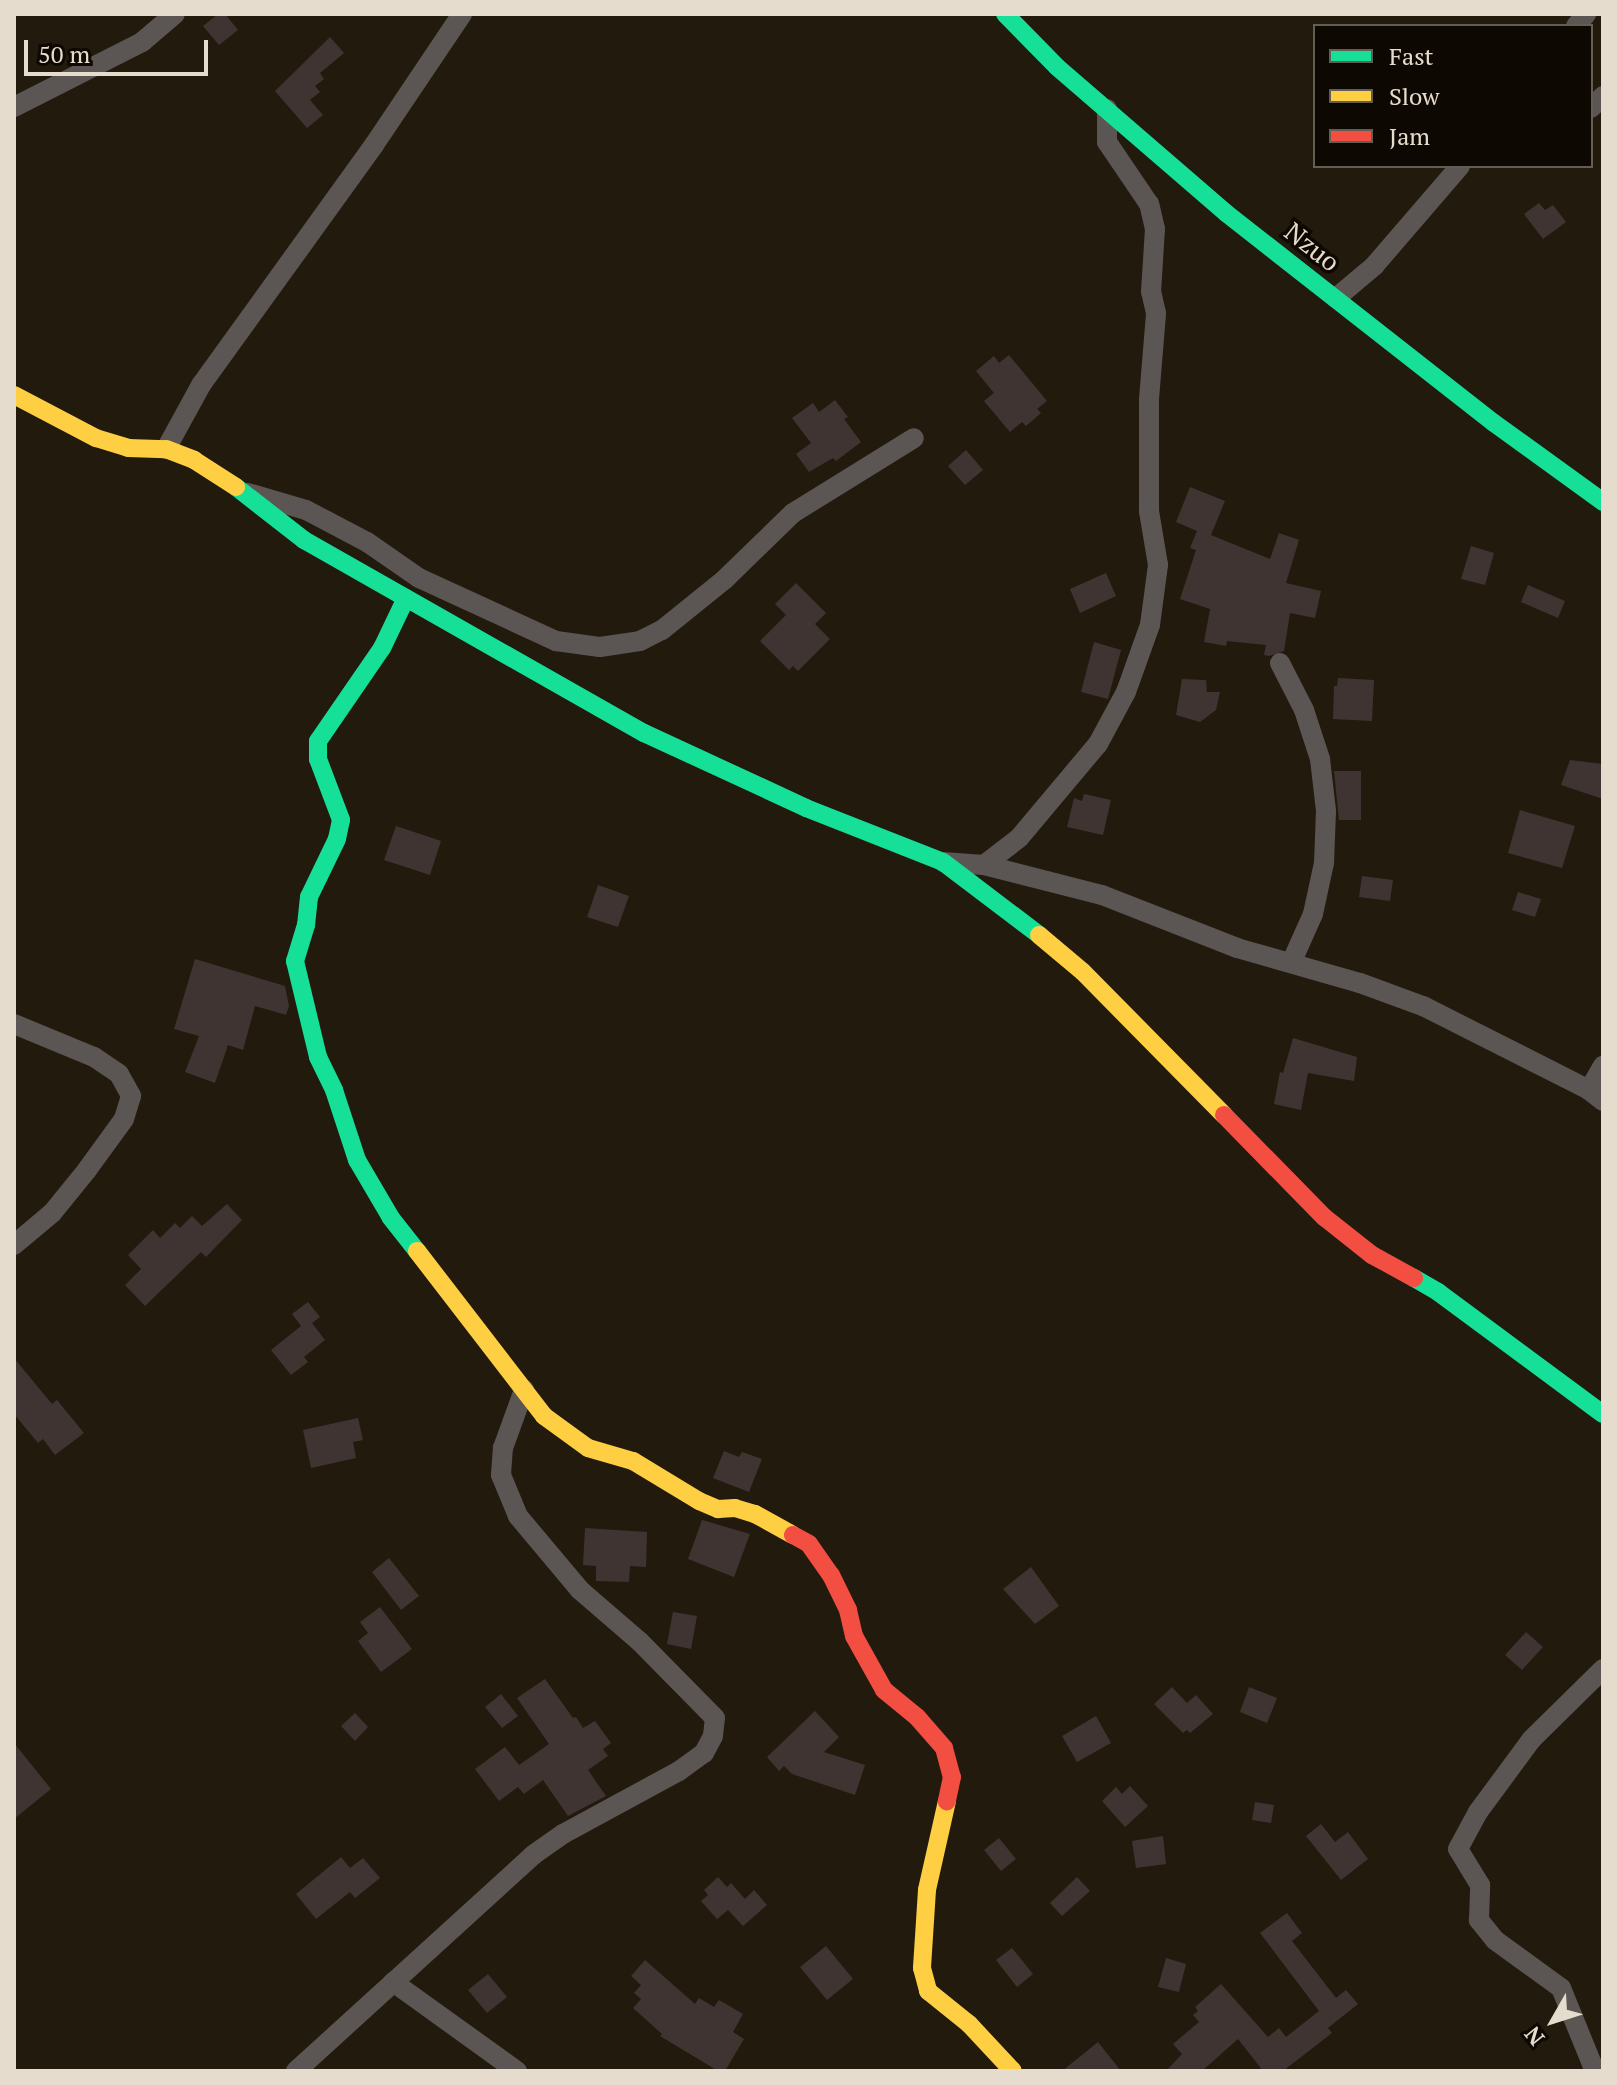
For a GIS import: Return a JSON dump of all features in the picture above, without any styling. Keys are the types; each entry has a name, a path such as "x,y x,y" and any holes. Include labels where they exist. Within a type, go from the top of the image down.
{"street":[{"path":"14,107 142,42 175,14"},
{"path":"166,449 201,385 374,145 462,14"},
{"name":"Nzuo","path":"1005,14 1057,67 1226,213 1494,423 1603,502"},
{"path":"984,865 1019,838 1098,744 1126,692 1150,625 1158,565 1149,511 1149,399 1156,325 1151,292 1155,229 1149,204 1107,142 1107,109"},
{"path":"1336,298 1374,266 1458,168"},
{"path":"14,395 96,438 128,448 166,449 194,460 244,492 304,540 644,733 806,808 943,862 1017,916 1083,972 1324,1217 1372,1255 1438,1292 1603,1414"},
{"path":"244,492 277,498 306,510 367,542 419,578 556,641 600,647 640,641 662,630 724,580 793,513 914,438"},
{"path":"406,598 382,648 318,741 318,759 341,820 337,839 309,897 306,925 295,961 318,1057 334,1090 357,1160 391,1218 544,1416 588,1448 633,1461 656,1477 718,1509 735,1508 786,1528 809,1544 817,1554 831,1575 848,1610 854,1636 884,1690 917,1717 944,1748 952,1777 927,1890 922,1968 928,1991 969,2024 1013,2071"},
{"path":"1280,663 1304,710 1320,759 1326,811 1324,863 1316,901 1292,961"},
{"path":"943,862 984,865 1102,895 1237,948 1292,961 1423,1006 1596,1096 1603,1066"},
{"path":"14,1024 94,1057 119,1074 131,1096 124,1119 87,1170 52,1213 14,1245"},
{"path":"296,2071 533,1855 563,1834 679,1771 704,1753 713,1736 715,1718 639,1641 580,1590 518,1516 501,1475 503,1448 524,1390"},
{"path":"1598,2071 1592,2064 1561,1988 1495,1940 1479,1920 1480,1885 1458,1849 1478,1812 1531,1740 1603,1669"},
{"path":"393,1982 517,2071"}],"building":[{"path":"218,14 225,14 238,30 219,45 203,26"},
{"path":"330,37 344,53 320,73 324,79 315,86 320,92 310,100 323,115 307,128 275,91"},
{"path":"1539,203 1545,210 1553,205 1566,222 1543,239 1524,214"},
{"path":"1009,355 1047,401 1037,409 1041,413 1026,426 1022,422 1010,432 984,401 994,393 976,371 994,356 999,363"},
{"path":"835,400 861,442 836,461 833,458 809,472 796,454 811,443 792,418 813,403 819,412"},
{"path":"966,450 983,470 965,485 948,466"},
{"path":"1190,487 1225,501 1211,535 1270,559 1279,533 1299,540 1286,583 1321,591 1315,618 1290,613 1284,651 1269,656 1264,655 1266,645 1227,641 1226,646 1204,642 1210,609 1180,599 1196,550 1190,548 1197,531 1176,522"},
{"path":"1471,546 1494,553 1485,585 1461,579"},
{"path":"1106,573 1116,596 1080,613 1070,589"},
{"path":"796,583 826,613 815,624 830,639 798,671 793,666 789,670 760,641 786,615 775,604"},
{"path":"1528,585 1565,601 1558,618 1521,602"},
{"path":"1094,642 1121,650 1108,699 1081,692"},
{"path":"1338,678 1374,680 1372,721 1333,719 1334,686 1337,686"},
{"path":"1182,679 1206,680 1207,692 1220,692 1216,710 1200,722 1176,715"},
{"path":"1570,760 1603,764 1603,799 1561,785"},
{"path":"1334,771 1361,771 1361,820 1339,820"},
{"path":"1084,794 1111,800 1103,835 1067,827 1074,798 1082,801"},
{"path":"1520,810 1575,826 1562,868 1508,853"},
{"path":"396,826 441,841 430,875 384,860"},
{"path":"1362,876 1393,880 1390,901 1359,897"},
{"path":"598,885 629,896 618,927 587,917"},
{"path":"1518,892 1541,899 1535,917 1512,910"},
{"path":"195,959 285,986 289,1006 286,1015 255,1006 243,1050 228,1045 215,1083 185,1072 199,1036 174,1029"},
{"path":"1293,1038 1357,1057 1354,1081 1308,1073 1301,1110 1274,1104 1280,1072 1283,1073"},
{"path":"227,1204 242,1220 206,1257 201,1252 145,1306 125,1285 141,1269 128,1255 153,1230 160,1238 175,1223 180,1228 192,1216 202,1226"},
{"path":"308,1302 320,1317 312,1323 325,1340 304,1357 308,1362 291,1375 271,1350 301,1326 292,1314"},
{"path":"14,1358 52,1404 57,1400 84,1433 55,1455 43,1439 38,1443 14,1414"},
{"path":"358,1418 363,1440 353,1442 356,1458 311,1468 303,1430"},
{"path":"724,1451 739,1457 742,1452 762,1459 749,1492 713,1478"},
{"path":"702,1520 750,1534 734,1577 688,1559"},
{"path":"585,1528 647,1532 646,1567 630,1566 629,1582 596,1581 596,1566 583,1565"},
{"path":"389,1558 419,1596 401,1610 372,1572"},
{"path":"1031,1567 1059,1606 1035,1624 1003,1589"},
{"path":"380,1607 412,1649 381,1672 358,1641 368,1633 360,1622"},
{"path":"673,1612 697,1616 691,1649 667,1644"},
{"path":"1526,1632 1543,1647 1522,1670 1505,1655"},
{"path":"545,1679 583,1728 595,1721 611,1743 603,1749 608,1756 588,1770 606,1796 568,1816 543,1780 524,1794 518,1787 499,1801 475,1769 505,1747 519,1765 549,1744 517,1698"},
{"path":"1172,1687 1187,1703 1196,1695 1213,1714 1190,1733 1187,1730 1183,1733 1154,1704"},
{"path":"1249,1687 1277,1698 1267,1723 1240,1712"},
{"path":"501,1694 518,1716 502,1728 485,1707"},
{"path":"815,1711 839,1737 824,1752 865,1765 855,1795 792,1774 784,1766 779,1771 767,1757"},
{"path":"355,1713 368,1727 355,1741 341,1726"},
{"path":"1096,1716 1111,1743 1077,1762 1062,1736"},
{"path":"14,1743 51,1789 14,1819"},
{"path":"1130,1786 1148,1806 1125,1827 1102,1801 1116,1787 1122,1794"},
{"path":"1255,1802 1274,1805 1271,1823 1252,1820"},
{"path":"1321,1824 1335,1842 1348,1832 1368,1859 1341,1880 1306,1836"},
{"path":"1163,1836 1166,1864 1136,1868 1132,1841"},
{"path":"999,1838 1016,1859 1001,1871 984,1850"},
{"path":"341,1857 350,1868 363,1858 380,1878 355,1898 350,1892 316,1919 296,1894"},
{"path":"718,1877 727,1887 731,1883 745,1899 754,1890 767,1905 743,1926 728,1910 717,1919 701,1901 708,1895 704,1890"},
{"path":"1077,1877 1090,1891 1062,1916 1050,1903"},
{"path":"1287,1913 1302,1933 1292,1941 1336,1998 1346,1990 1358,2004 1328,2028 1332,2033 1283,2071 1263,2071 1238,2039 1202,2071 1166,2071 1182,2054 1173,2044 1199,2022 1193,2015 1198,2011 1195,2007 1221,1984 1268,2037 1279,2028 1286,2037 1319,2011 1260,1933"},
{"path":"826,1946 853,1979 827,2000 800,1967"},
{"path":"1012,1948 1033,1974 1017,1987 996,1960"},
{"path":"1166,1958 1186,1964 1179,1992 1158,1987"},
{"path":"645,1960 695,2004 699,1998 714,2007 719,2000 743,2014 733,2032 744,2039 725,2071 718,2071 660,2036 662,2034 633,2008 641,1999 634,1993 641,1985 631,1976"},
{"path":"488,1974 507,1997 487,2013 468,1990"},
{"path":"1098,2042 1121,2071 1062,2071"}],"traffic: fast":[{"path":"1005,14 1057,67 1226,213 1494,423 1603,502"},
{"path":"236,487 304,540 644,733 806,808 943,862 1039,935"},
{"path":"406,598 382,648 318,741 318,759 341,820 337,839 309,897 306,925 295,961 318,1057 334,1090 357,1160 391,1218 417,1251"},
{"path":"1414,1278 1438,1292 1603,1414"}],"traffic: slow":[{"path":"14,395 96,438 128,448 166,449 194,460 236,487"},
{"path":"1039,935 1083,972 1224,1115"},
{"path":"417,1251 544,1416 588,1448 633,1461 699,1501 718,1509 735,1508 755,1514 793,1535"},
{"path":"947,1801 927,1890 922,1968 928,1991 969,2024 1013,2071"}],"traffic: jam":[{"path":"1224,1115 1324,1217 1372,1255 1414,1278"},
{"path":"793,1535 809,1544 831,1575 848,1610 854,1636 884,1690 917,1717 944,1748 952,1777 947,1801"}]}
